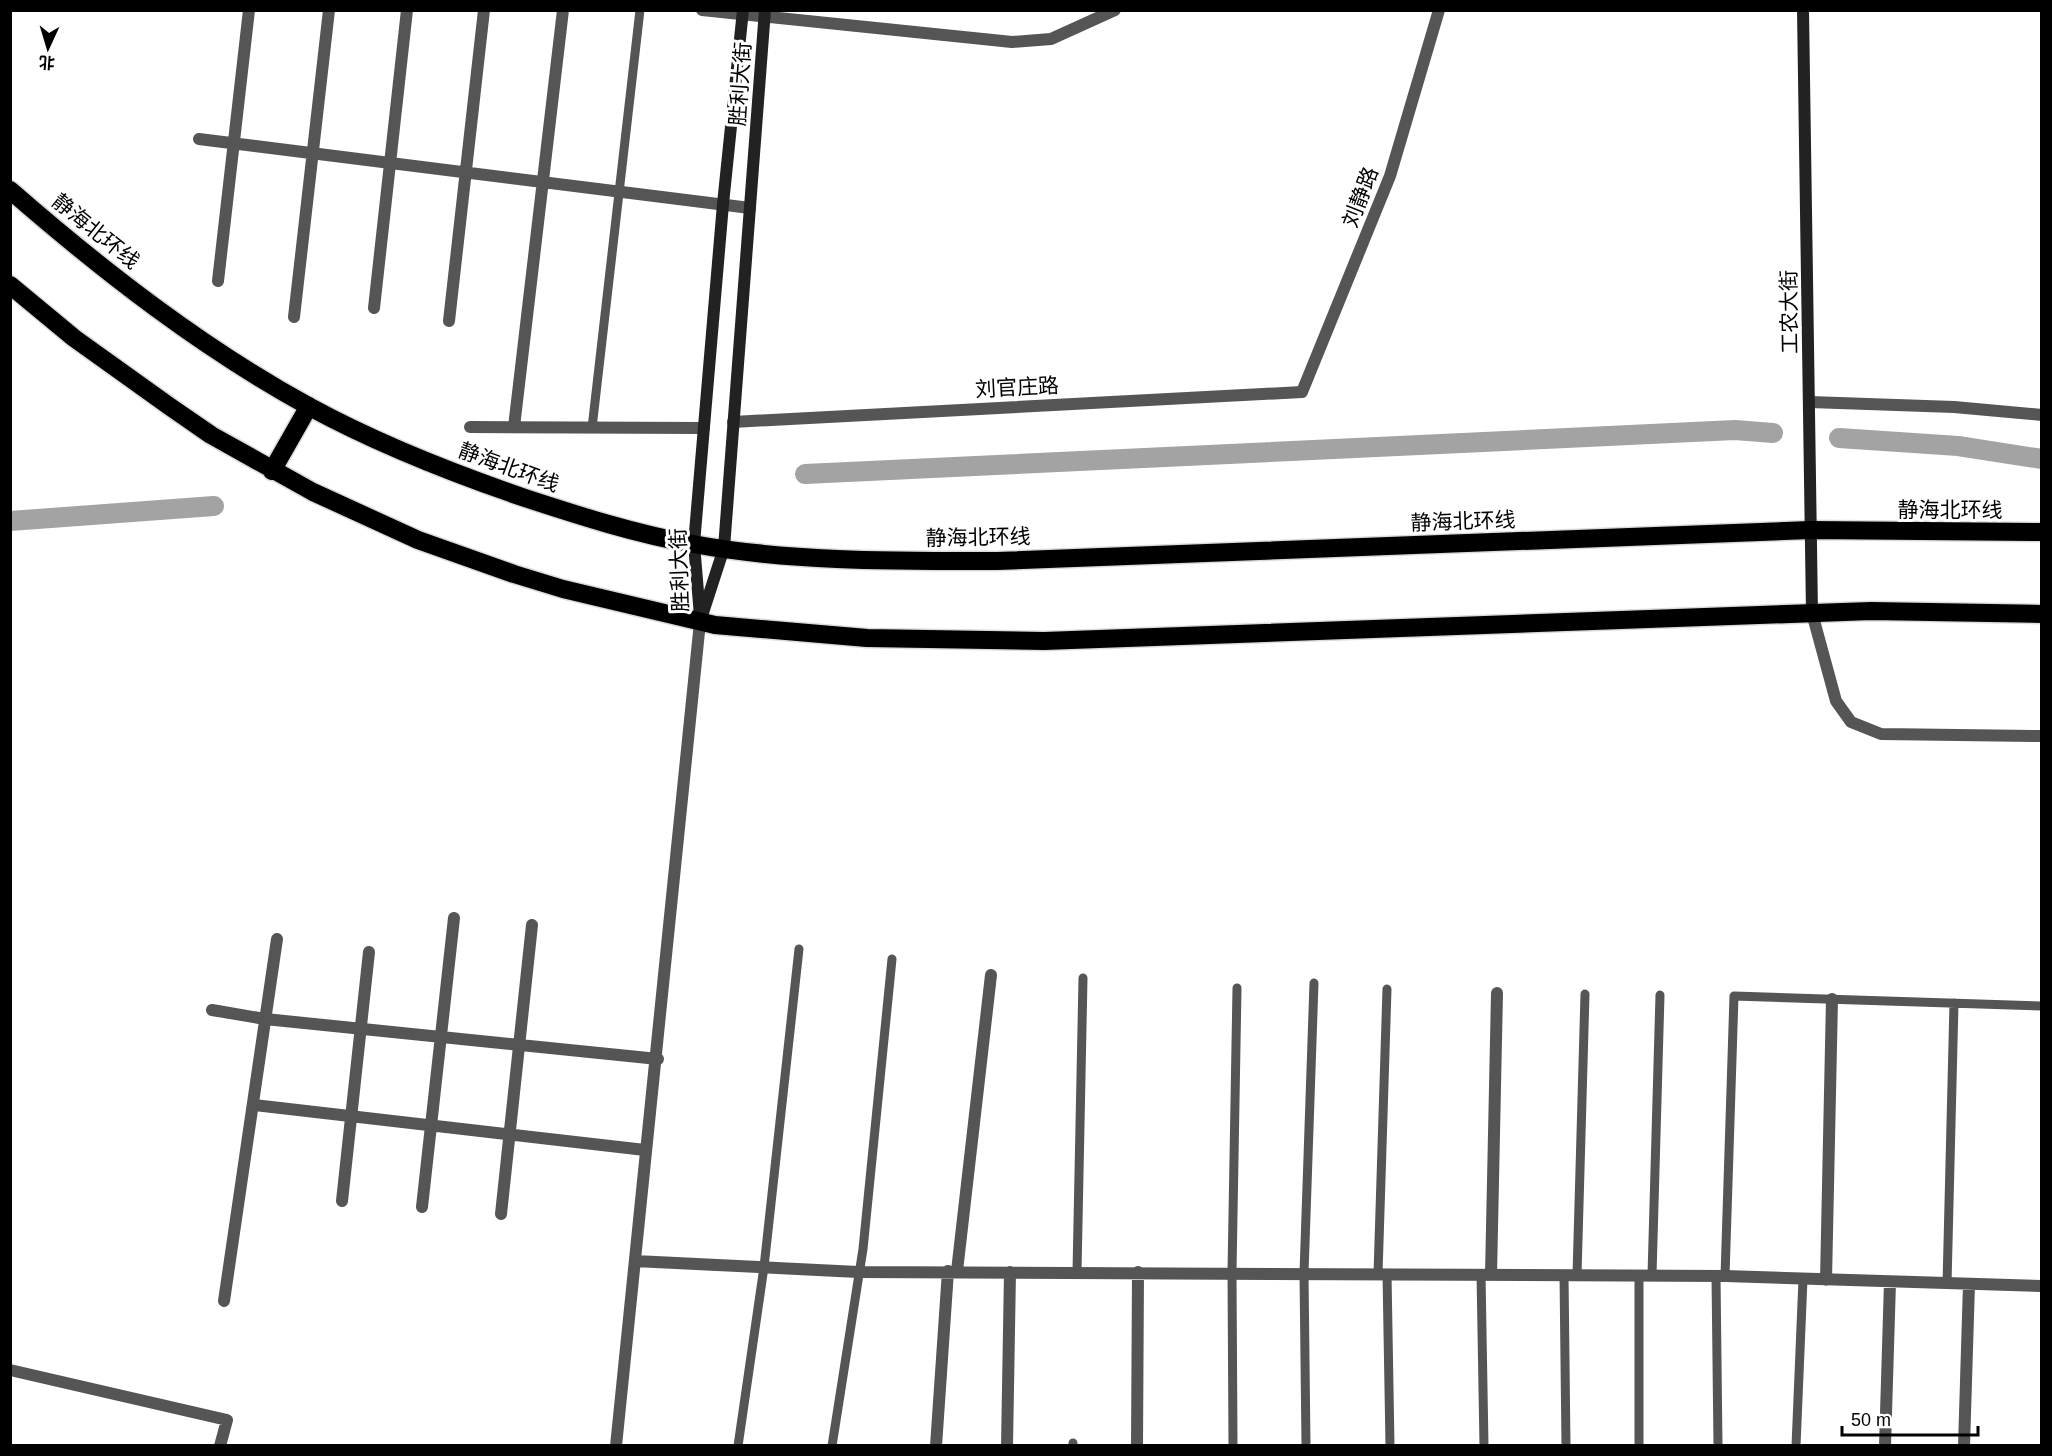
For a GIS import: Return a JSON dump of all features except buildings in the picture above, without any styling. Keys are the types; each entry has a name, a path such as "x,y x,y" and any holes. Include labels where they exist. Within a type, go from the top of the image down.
{"highway":[{"name":"静海北环线","path":"10,190 143,298 199,337 309,406 392,447 484,484 588,518 694,544 903,561 997,561 1810,530 2042,532"},
{"path":"10,285 128,377 212,435 272,471 408,536 466,558 563,589 700,622 747,630 867,638 1044,641 1871,611 2042,614"},
{"path":"272,471 309,406"}],"main road":[{"name":"工农大街","path":"1803,10 1812,613"},
{"name":"胜利大街","path":"700,622 694,544 723,204 743,13"},
{"name":"胜利大街","path":"700,622 724,548 765,14"}],"street":[{"path":"218,281 249,10"},
{"path":"294,317 329,10"},
{"path":"374,308 407,10"},
{"path":"449,321 484,10"},
{"path":"514,427 563,10"},
{"path":"702,10 765,14 1012,42 1051,39 1115,10"},
{"name":"刘静路","path":"1302,392 1390,176 1439,10"},
{"path":"199,139 750,208"},
{"name":"刘官庄路","path":"733,422 1302,392"},
{"path":"1810,402 1944,406 2042,414"},
{"path":"470,427 704,428"},
{"path":"1812,613 1836,701 1851,722 1881,734 2042,735"},
{"path":"616,1446 645,1150 658,1059 700,622"},
{"path":"422,1207 454,918"},
{"path":"501,1214 532,925"},
{"path":"224,1301 278,939"},
{"path":"342,1201 369,952"},
{"path":"936,1446 953,1271 990,975"},
{"path":"1486,1274 1497,993"},
{"path":"1826,1280 1832,999"},
{"path":"212,1010 266,1019 658,1059"},
{"path":"254,1106 645,1150"},
{"path":"635,1261 858,1272 1652,1275 2042,1286"},
{"path":"1007,1446 1010,1272"},
{"path":"1137,1446 1138,1272"},
{"path":"1885,1446 1890,1282"},
{"path":"1964,1446 1969,1284"},
{"path":"10,1370 227,1420 220,1446"}],"lane":[{"path":"592,428 640,10"},
{"path":"738,1446 764,1267 799,949"},
{"path":"832,1446 863,1249 892,959"},
{"path":"1077,1272 1083,978"},
{"path":"1306,1446 1304,1273 1314,983"},
{"path":"1233,1446 1232,1272 1237,988"},
{"path":"1387,989 1383,1274 1390,1446"},
{"path":"1566,1446 1571,1275 1585,994"},
{"path":"1652,1275 1660,995"},
{"path":"1718,1446 1721,1276 1734,996 2042,1006"},
{"path":"1947,1284 1954,1003"},
{"path":"1484,1446 1486,1274"},
{"path":"1639,1275 1639,1446"},
{"path":"1796,1446 1803,1279"}],"waterway":[{"path":"805,474 1735,430 1773,433"},
{"path":"1839,438 1958,446 2042,459"},
{"path":"10,521 214,506"}]}
